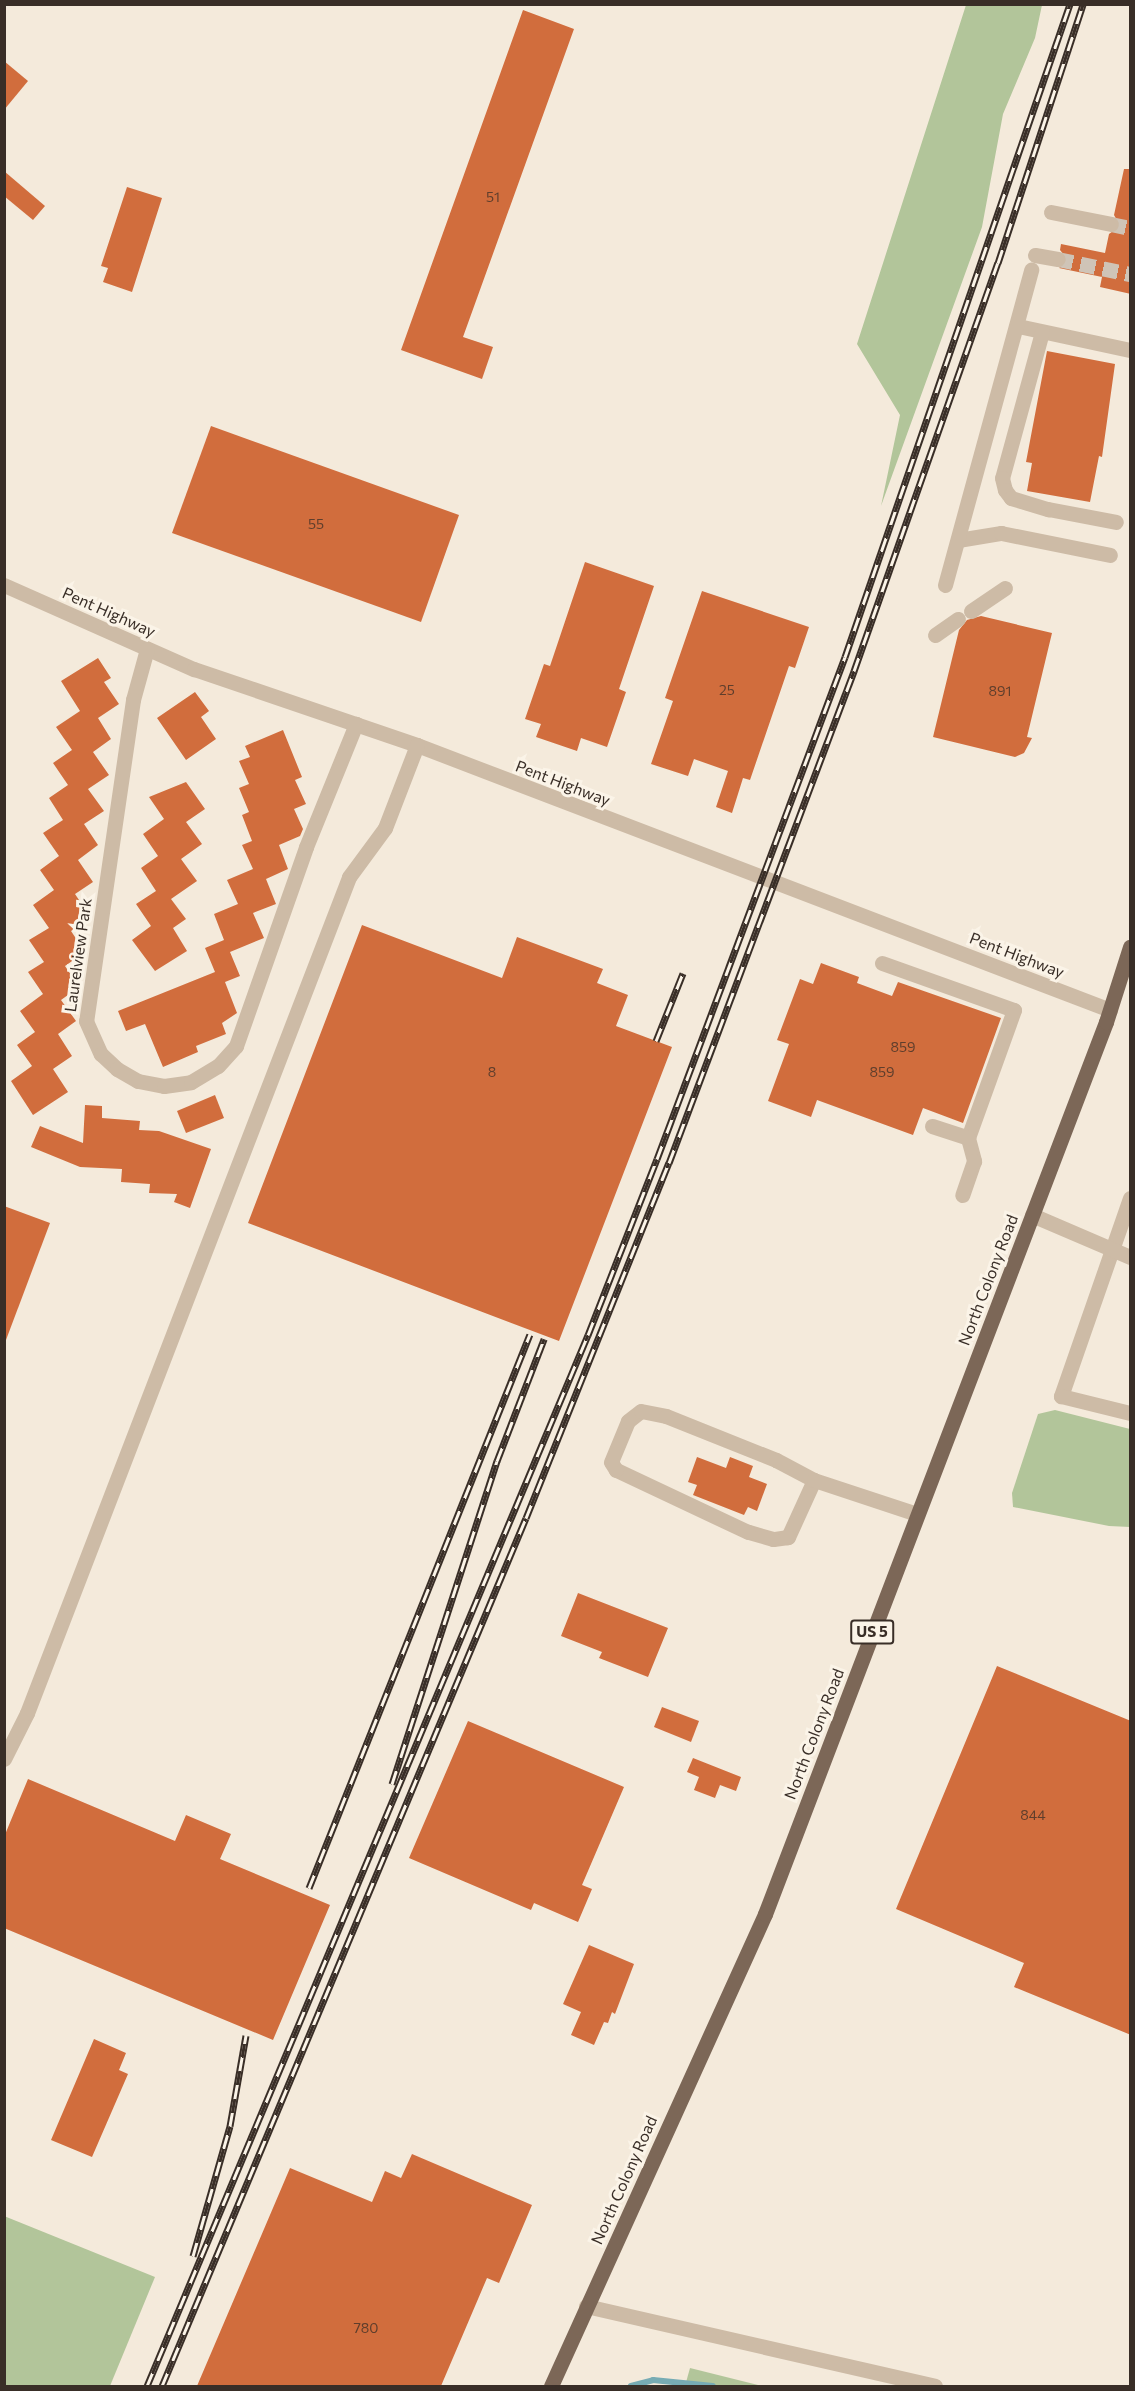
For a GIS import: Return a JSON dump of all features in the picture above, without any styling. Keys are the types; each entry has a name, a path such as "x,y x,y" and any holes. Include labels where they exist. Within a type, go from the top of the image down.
{"main road":[{"name":"North Colony Road","path":"551,2386 765,1914 1110,1010 1131,947"}],"street":[{"path":"1051,212 1112,224"},
{"path":"1035,255 1058,259"},
{"path":"945,585 1018,326 1031,270"},
{"path":"1018,326 1131,350"},
{"path":"1042,332 1002,478 1011,498 1116,522"},
{"path":"981,458 1005,467"},
{"path":"958,540 1001,533 1110,555"},
{"name":"Pent Highway","path":"4,585 194,669 417,745 1110,1010"},
{"path":"935,635 1005,588"},
{"name":"Laurelview Park","path":"147,649 133,700 86,1021 101,1054 117,1069 138,1081 164,1086 190,1082 218,1066 236,1046 306,848 356,724"},
{"path":"4,1759 27,1713 349,877 385,828 417,745"},
{"path":"882,963 1014,1010 968,1138 974,1161 962,1195"},
{"path":"932,1126 968,1138"},
{"path":"1131,1198 1061,1396 1131,1413"},
{"path":"1032,1215 1131,1257"},
{"path":"814,1480 788,1537 773,1539 748,1532 616,1470 611,1462 628,1421 641,1411 677,1420 776,1460 814,1480 917,1514"},
{"path":"586,2306 935,2386"}],"green space":[{"path":"966,5 1042,5 1035,38 1003,114 982,227 881,506 900,415 857,344"},
{"path":"1055,1410 1130,1429 1130,1527 1109,1526 1013,1507 1012,1493 1038,1414"},
{"path":"4,2216 155,2277 110,2386 5,2386"},
{"path":"690,2368 762,2386 685,2386"}],"building":[{"path":"523,10 574,29 463,337 493,347 482,379 401,350"},
{"path":"4,61 28,81 4,110"},
{"path":"1124,169 1131,169 1131,294 1100,287 1102,277 1059,268 1068,260 1060,250 1061,244 1105,253 1109,234 1120,226 1114,215"},
{"path":"4,171 45,206 33,220 4,196"},
{"path":"127,187 162,198 132,292 103,282 108,268 101,266"},
{"path":"1047,351 1115,364 1102,457 1099,456 1090,502 1027,491 1032,463 1026,462"},
{"path":"211,426 459,515 421,622 172,533"},
{"path":"585,562 654,586 619,689 626,692 607,747 581,738 577,751 536,737 541,724 525,719 544,664 550,666"},
{"path":"702,591 809,627 795,668 789,666 750,780 743,778 732,813 716,807 728,771 694,759 688,776 651,764 673,701 665,698"},
{"path":"981,616 1052,633 1027,737 1032,738 1024,753 1015,757 933,737 959,630 967,620"},
{"path":"98,658 111,678 104,682 119,704 98,718 111,739 93,752 109,775 88,789 104,811 84,824 98,845 78,860 93,882 75,894 91,918 71,931 85,952 65,966 79,987 61,1000 76,1021 58,1034 72,1056 53,1069 68,1092 33,1115 11,1081 32,1066 17,1045 35,1032 20,1011 43,994 28,972 44,962 29,940 49,928 33,905 54,890 40,870 59,856 43,833 63,820 49,798 68,785 53,763 72,750 56,727 80,711 61,681"},
{"path":"195,692 209,711 201,717 216,739 186,760 157,718"},
{"path":"283,730 302,777 295,780 306,804 294,809 303,829 300,836 279,845 288,869 266,879 276,904 253,913 264,938 230,952 240,976 225,982 237,1013 222,1023 226,1034 196,1046 198,1052 163,1067 145,1024 126,1031 118,1011 215,972 205,948 224,940 214,914 238,904 227,880 253,869 242,845 252,841 242,815 249,812 239,788 249,784 239,761 250,757 245,746"},
{"path":"186,782 205,809 186,822 202,844 181,859 197,881 171,899 186,919 173,928 187,951 155,971 132,940 151,926 136,904 156,891 141,868 158,856 143,834 164,819 149,797"},
{"path":"362,925 502,978 517,937 603,969 597,983 628,995 616,1026 672,1047 559,1341 248,1223"},
{"path":"821,963 859,977 857,983 892,996 898,982 1001,1018 963,1123 923,1108 913,1135 817,1100 811,1117 768,1101 789,1044 777,1040 800,979 813,984"},
{"path":"215,1095 224,1118 186,1133 177,1111"},
{"path":"85,1105 102,1106 102,1118 140,1121 139,1130 159,1131 211,1149 190,1208 174,1202 177,1194 149,1193 150,1184 121,1182 122,1169 80,1167 31,1147 40,1126 83,1143"},
{"path":"4,1206 50,1223 6,1340 4,1339"},
{"path":"697,1457 726,1468 730,1457 753,1466 749,1477 767,1484 757,1511 748,1507 744,1515 693,1495 697,1485 688,1482"},
{"path":"578,1593 668,1628 648,1677 599,1658 602,1652 561,1636"},
{"path":"997,1666 1131,1721 1131,2035 1014,1987 1024,1963 896,1909"},
{"path":"662,1707 699,1721 691,1742 654,1727"},
{"path":"468,1721 624,1787 582,1885 592,1889 578,1922 534,1903 531,1910 409,1858"},
{"path":"693,1758 741,1777 736,1791 720,1785 715,1798 694,1790 699,1777 687,1772"},
{"path":"28,1779 175,1841 186,1815 231,1834 220,1859 330,1905 273,2040 4,1928 4,1837"},
{"path":"589,1945 634,1964 615,2014 612,2012 608,2023 604,2022 594,2045 571,2035 581,2012 563,2004"},
{"path":"94,2039 126,2053 119,2070 128,2074 92,2157 51,2140"},
{"path":"412,2154 532,2205 499,2283 487,2278 441,2386 197,2386 290,2168 372,2202 385,2171 401,2178"}],"waterway":[{"path":"631,2386 653,2380 713,2386"}],"tunnel":[{"path":"1111,224 1130,228"},
{"path":"1058,259 1130,274"}],"railway":[{"path":"147,2386 588,1335 657,1159 845,657 1070,4"},
{"path":"162,2386 526,1518 669,1163 854,671 998,263 1083,4"},
{"path":"656,1041 683,973"},
{"path":"309,1888 530,1334"},
{"path":"392,1784 497,1461 544,1339"},
{"path":"193,2256 230,2126 246,2035"}]}
